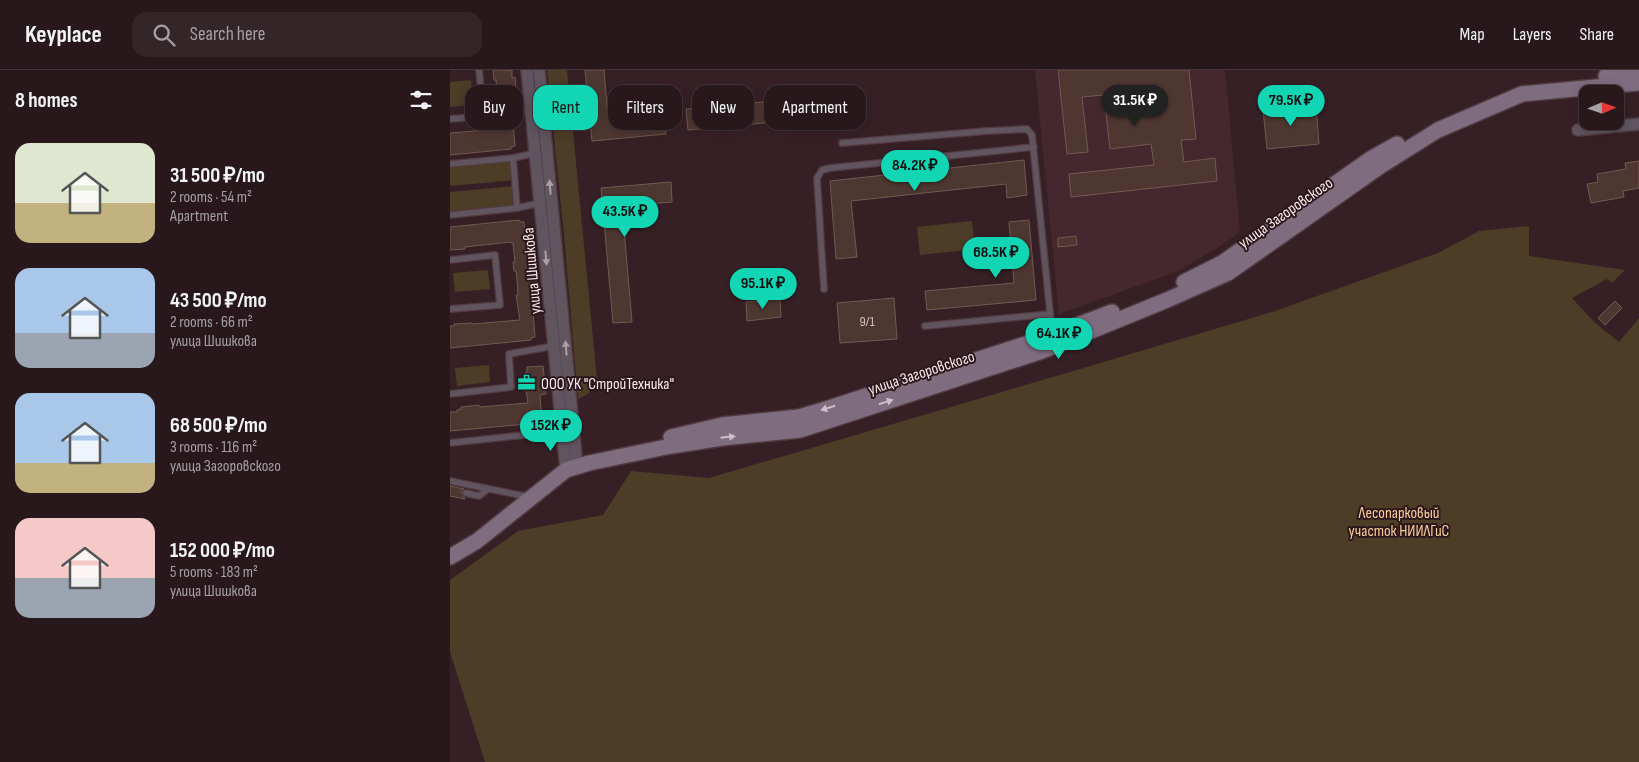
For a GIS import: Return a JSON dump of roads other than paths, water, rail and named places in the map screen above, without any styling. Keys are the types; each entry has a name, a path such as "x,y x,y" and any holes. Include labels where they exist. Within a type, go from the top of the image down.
{"street":[{"name":"улица Шишкова","path":"527,70 562,431 571,465"},
{"name":"улица Шишкова","path":"539,70 571,465"},
{"name":"улица Загоровского","path":"450,548 588,454 722,425 799,417 1052,334 1164,291 1222,263 1372,158 1434,122 1522,84 1639,73"},
{"name":"улица Загоровского","path":"571,465 722,438 800,430 1042,351 1228,273 1379,167 1438,130 1522,94 1639,83"},
{"path":"1578,130 1639,124"},
{"name":"улица Загоровского","path":"450,558 477,541 527,496"}],"lane":[{"path":"450,119 484,116 479,70"},
{"path":"842,143 1027,129 1032,135 1034,147 1052,334"},
{"path":"824,289 817,178 822,170 1034,147"},
{"path":"450,164 513,158 536,153"},
{"path":"513,158 517,208"},
{"path":"450,215 517,208 540,203"},
{"path":"450,260 495,255 500,305 450,310"},
{"path":"925,326 1050,314"},
{"path":"450,394 511,387 509,354 554,346"},
{"path":"450,443 562,431"},
{"path":"450,481 527,496"},
{"path":"466,494 478,496 488,489"}],"place":[{"name":"ООО УК \"СтройТехника\"","path":"527,383"}],"park label":[{"name":"Лесопарковый участок НИИЛГиС","path":"1399,521"}]}
